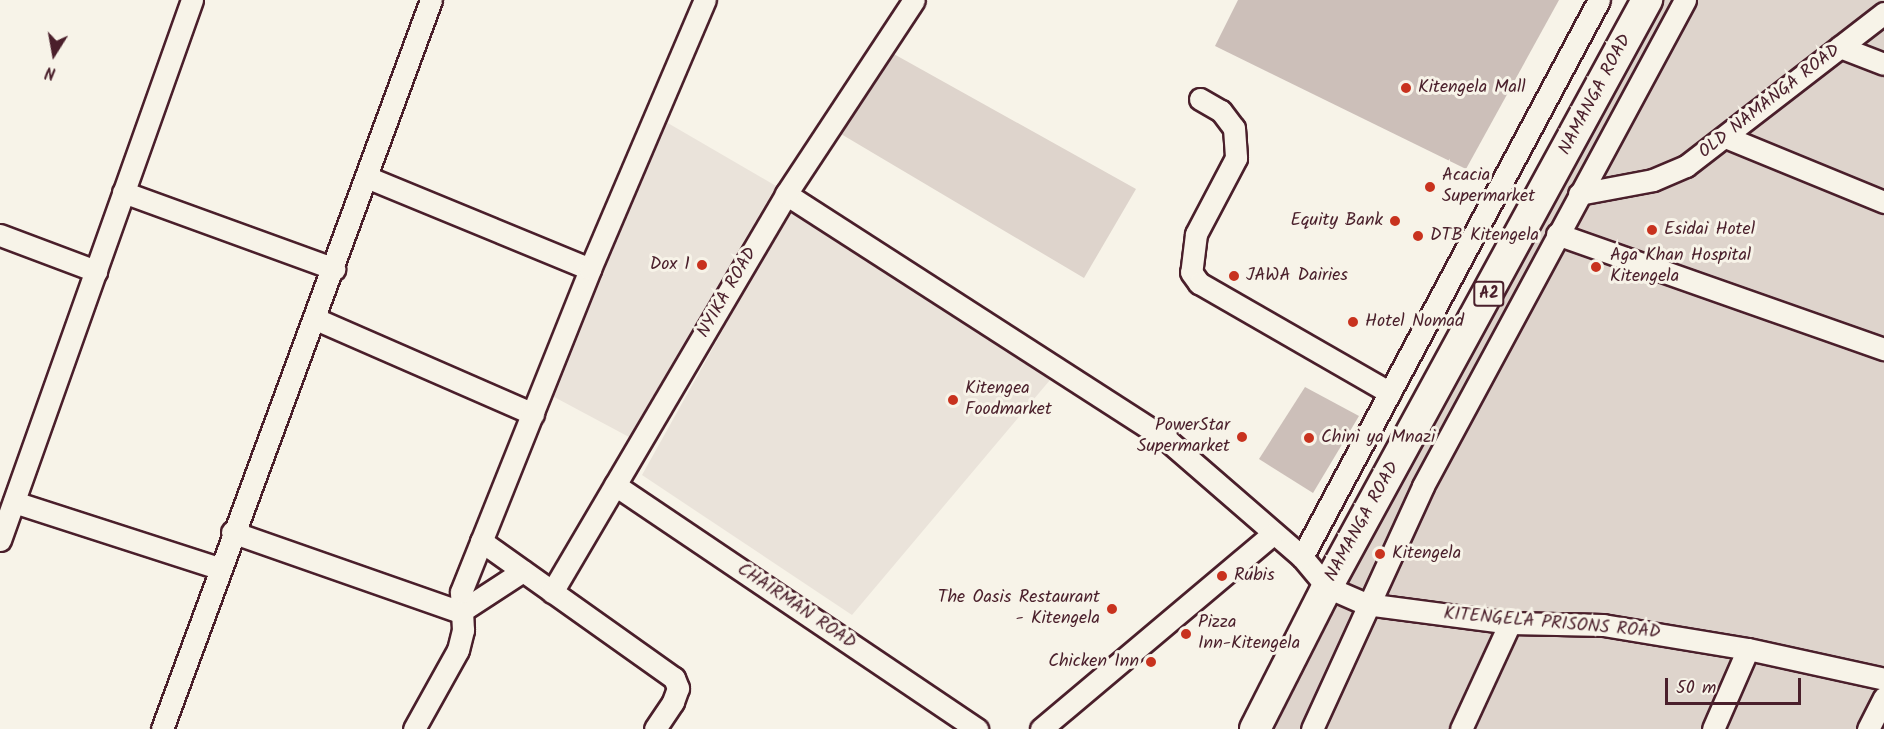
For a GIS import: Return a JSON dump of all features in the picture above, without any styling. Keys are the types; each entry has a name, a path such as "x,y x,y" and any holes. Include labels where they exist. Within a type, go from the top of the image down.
{"highway":[{"name":"NAMANGA ROAD","path":"1256,729 1328,587 1647,0"}],"street":[{"path":"2,530 14,502 192,0"},
{"path":"162,729 218,568 369,178 431,0"},
{"path":"414,729 458,650 461,592 590,269 705,0"},
{"name":"NYIKA ROAD","path":"552,592 786,194 914,0"},
{"path":"1302,557 1599,0"},
{"path":"1312,729 1366,604 1428,475 1686,0"},
{"name":"OLD NAMANGA ROAD","path":"1579,194 1653,180 1686,166 1728,138 1884,13"},
{"path":"1840,47 1884,64"},
{"path":"1200,99 1221,111 1234,128 1236,158 1196,234 1191,272 1199,284 1390,393"},
{"path":"1728,138 1884,202"},
{"path":"369,178 590,269"},
{"path":"123,192 334,270"},
{"path":"786,194 1167,440 1302,557 1328,587"},
{"path":"1557,234 1719,295 1884,349"},
{"path":"0,235 96,271"},
{"path":"316,319 533,414"},
{"name":"CHAIRMAN ROAD","path":"615,485 977,729"},
{"path":"14,502 218,568"},
{"path":"232,532 460,612"},
{"path":"1041,729 1274,533"},
{"path":"481,541 674,678 678,688 674,702 655,729"},
{"path":"460,612 523,571"},
{"name":"KITENGELA PRISONS ROAD","path":"1328,587 1366,604 1510,623 1603,625 1748,649 1884,679"},
{"path":"1461,729 1510,623"},
{"path":"1713,729 1748,649"},
{"path":"1868,729 1884,698"}],"shaded area":[{"path":"1648,0 1884,0 1884,729 1255,729"},
{"path":"892,53 1136,189 1084,278 841,134"},
{"path":"654,115 776,186 629,437 543,391"},
{"path":"791,208 1050,380 852,615 642,475"}],"building":[{"name":"Kitengela Mall","path":"1238,0 1559,0 1466,169 1215,46"},
{"name":"Chini ya Mnazi","path":"1305,387 1359,416 1313,493 1259,459"}],"place":[{"name":"Kitengela Mall","path":"1406,88"},
{"name":"Acacia Supermarket","path":"1430,187"},
{"name":"Equity Bank","path":"1395,221"},
{"name":"Esidai Hotel","path":"1652,230"},
{"name":"DTB Kitengela","path":"1418,236"},
{"name":"Dox 1","path":"702,265"},
{"name":"Aga Khan Hospital Kitengela","path":"1596,267"},
{"name":"JAWA Dairies","path":"1234,276"},
{"name":"Hotel Nomad","path":"1353,322"},
{"name":"Kitengea Foodmarket","path":"953,400"},
{"name":"PowerStar Supermarket","path":"1242,437"},
{"name":"Chini ya Mnazi","path":"1309,438"},
{"name":"Kitengela","path":"1380,554"},
{"name":"Rubis","path":"1222,576"},
{"name":"The Oasis Restaurant - Kitengela","path":"1112,609"},
{"name":"Pizza Inn-Kitengela","path":"1186,634"},
{"name":"Chicken Inn","path":"1151,662"}]}
